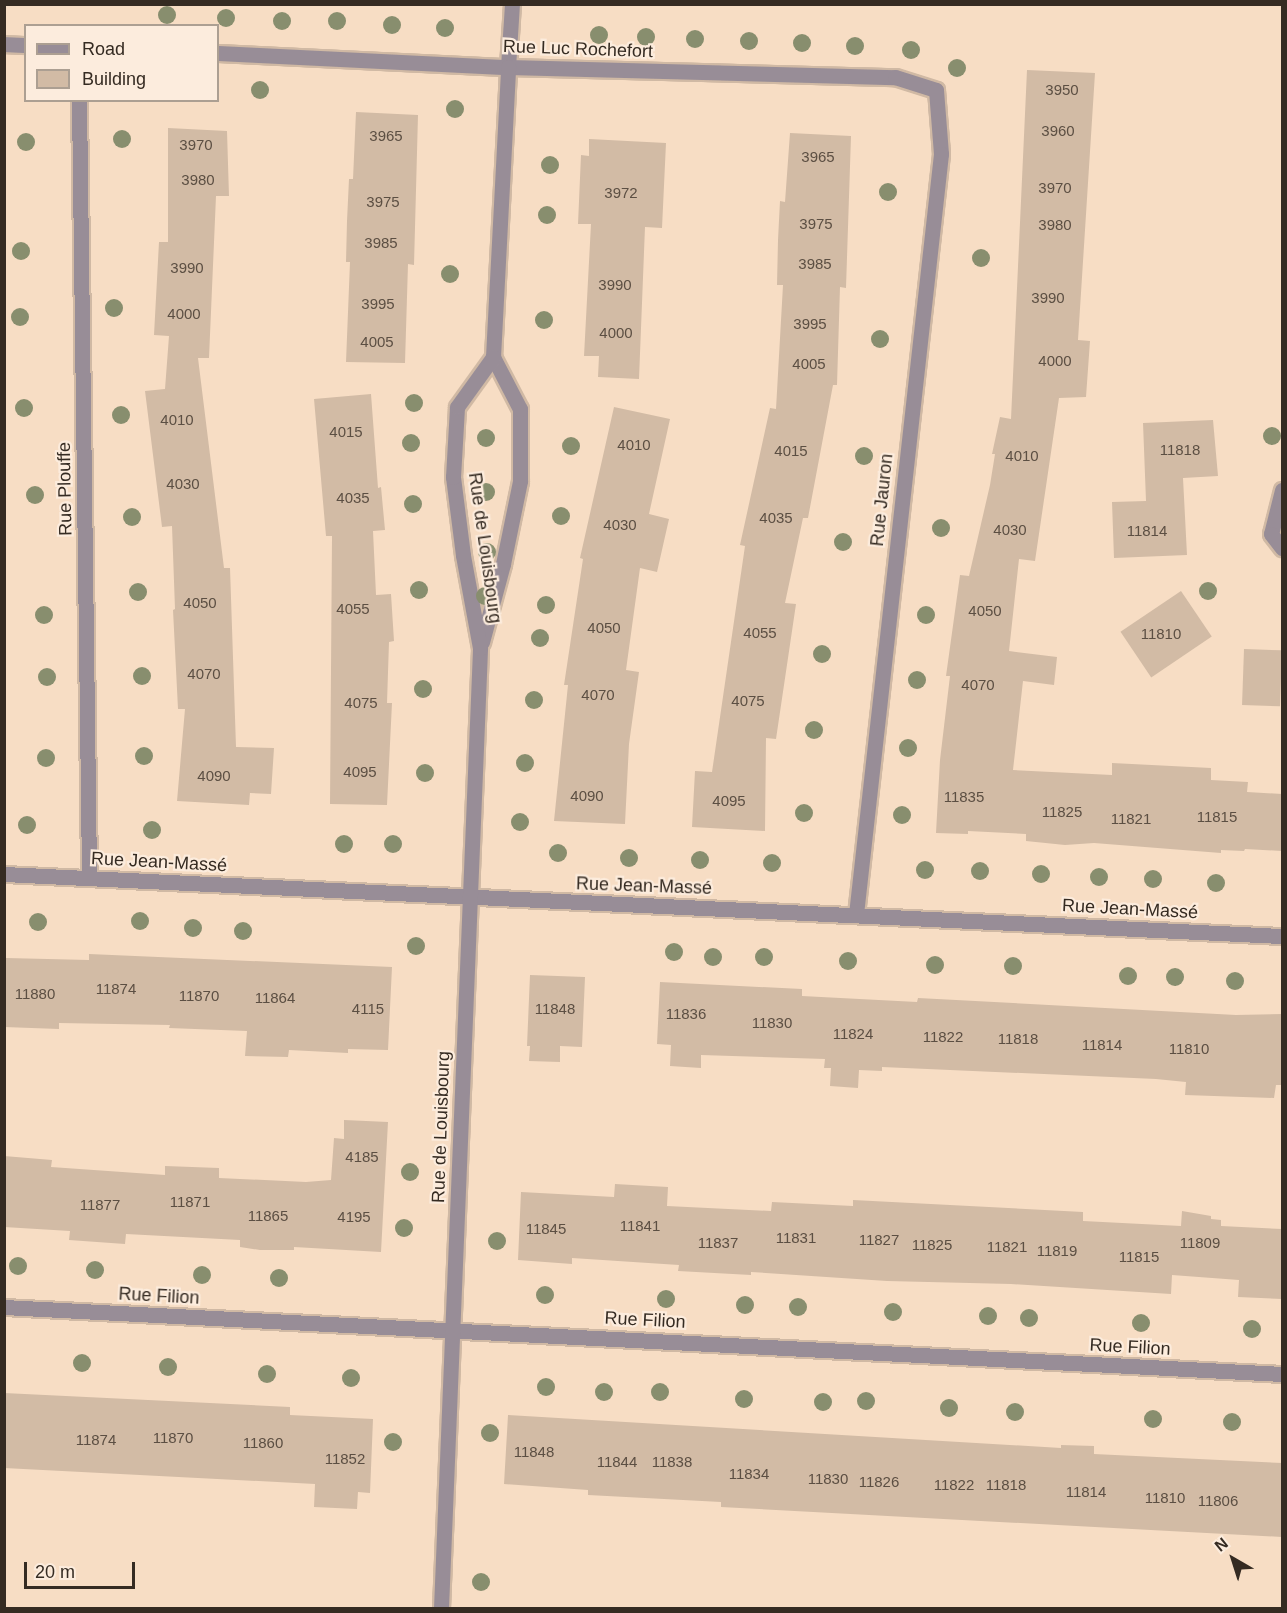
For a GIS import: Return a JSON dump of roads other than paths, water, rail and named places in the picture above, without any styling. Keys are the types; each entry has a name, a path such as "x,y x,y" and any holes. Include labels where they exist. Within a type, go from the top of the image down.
{"street":[{"name":"Rue de Louisbourg","path":"480,648 503,564 520,481 520,409 494,357 512,4"},
{"path":"4,44 24,45"},
{"name":"Rue Luc Rochefort","path":"219,53 508,67 895,77 936,90"},
{"name":"Rue Jauron","path":"856,914 940,154 936,90"},
{"name":"Rue Plouffe","path":"80,102 89,878"},
{"name":"Rue de Louisbourg","path":"441,1608 480,648 463,555 453,477 457,406 494,357"},
{"path":"1282,490 1271,534 1282,548"},
{"name":"Rue Jean-Massé","path":"4,874 1282,936"},
{"name":"Rue Filion","path":"4,1307 1282,1374"}]}
